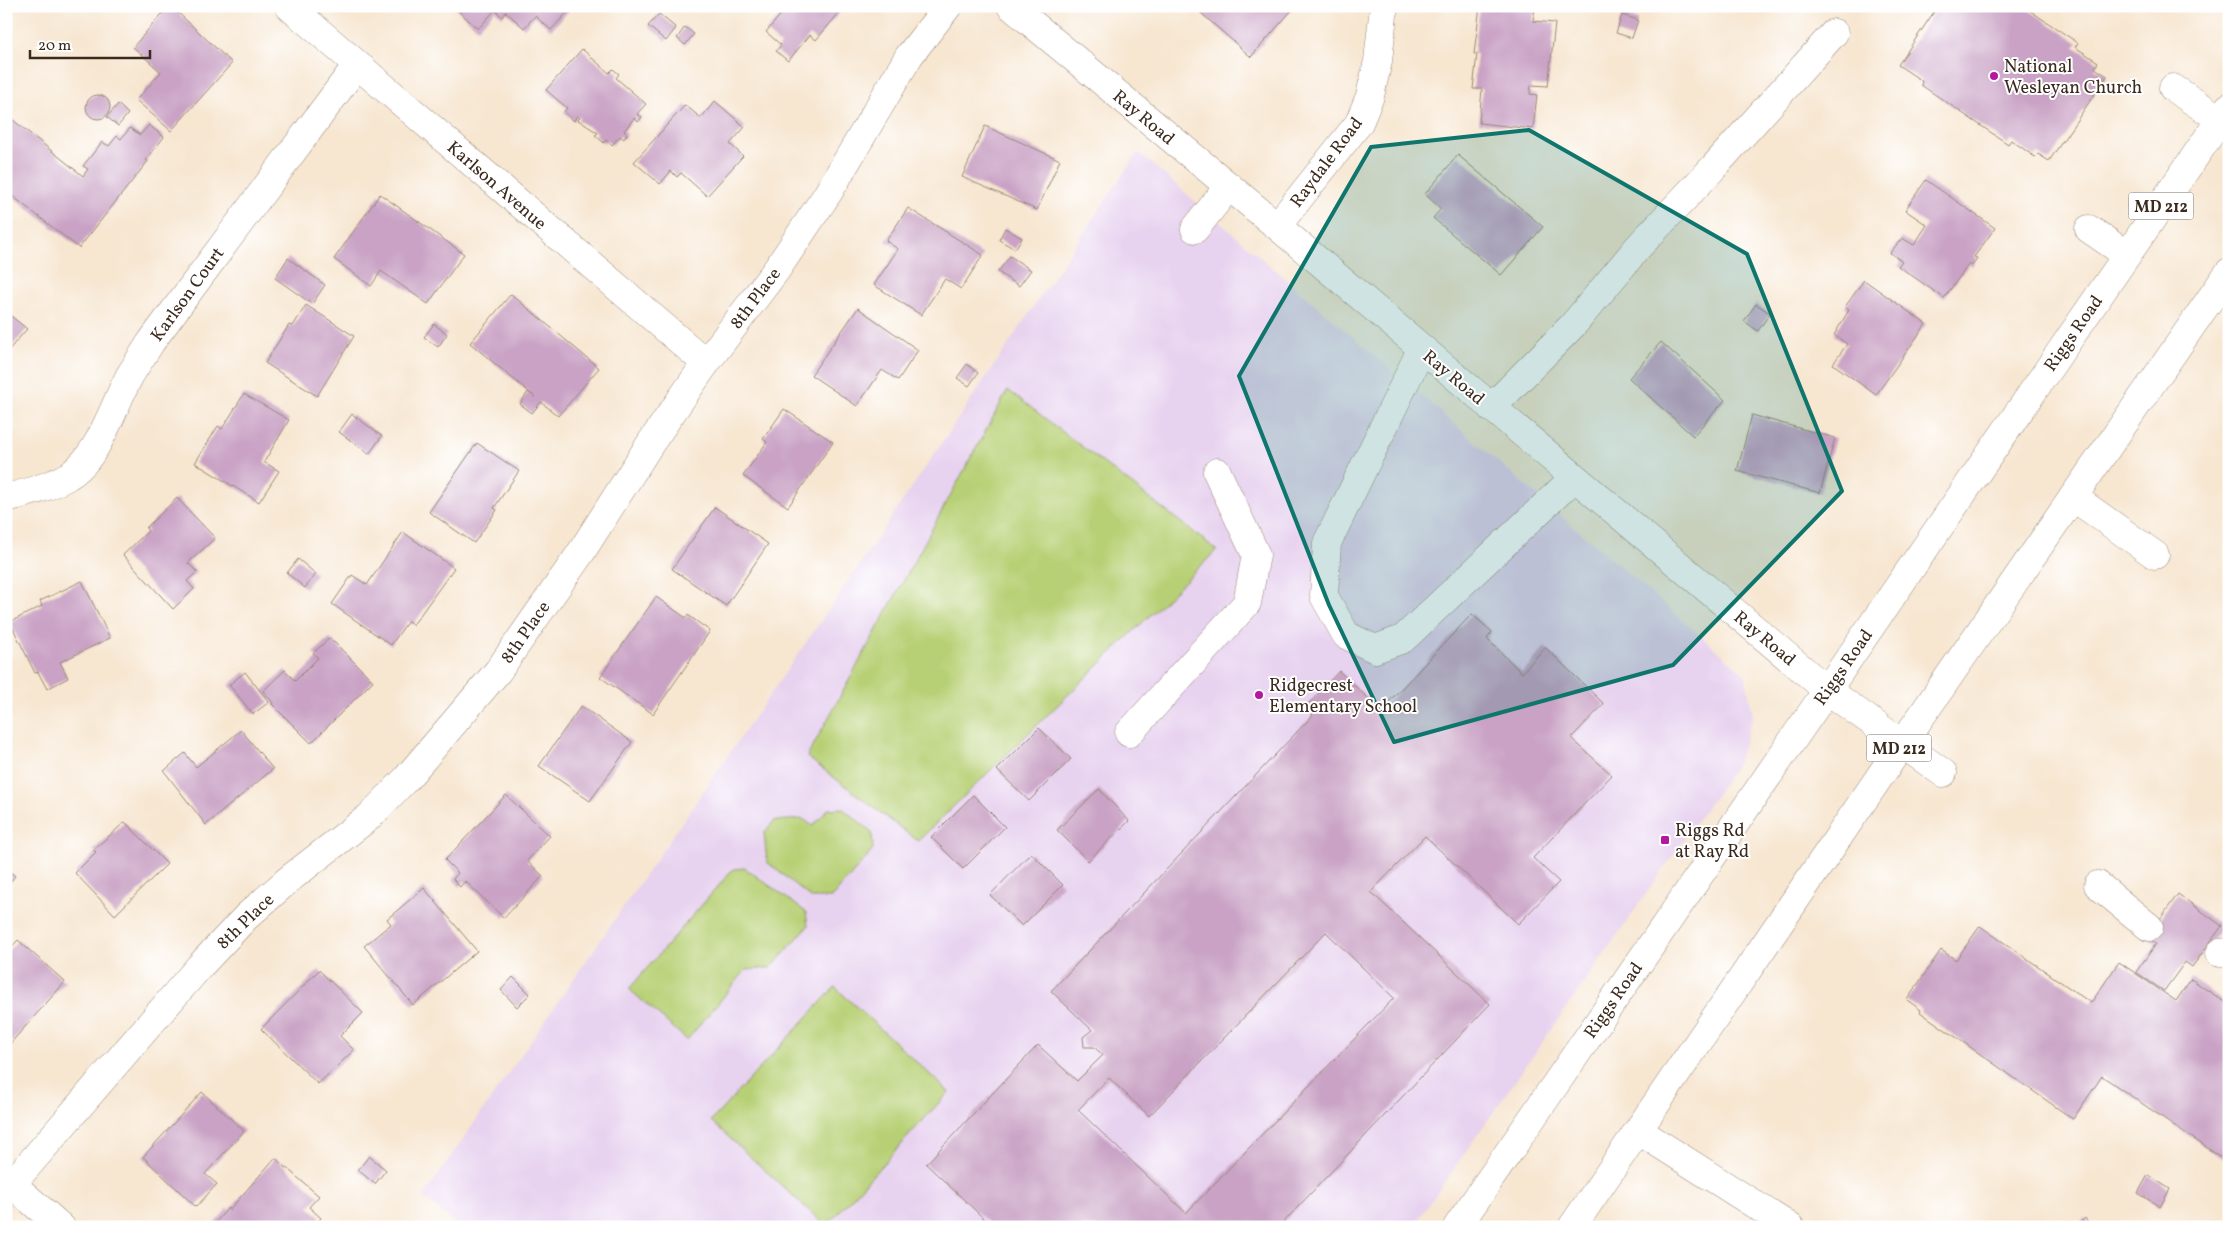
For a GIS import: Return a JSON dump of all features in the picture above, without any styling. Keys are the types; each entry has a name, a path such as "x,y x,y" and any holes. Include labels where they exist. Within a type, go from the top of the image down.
{"street":[{"name":"Karlson Avenue","path":"289,6 706,363"},
{"name":"8th Place","path":"9,1181 199,967 246,917 288,880 369,817 406,779 498,671 575,562 650,444 706,363 777,269 828,193 909,56 948,6"},
{"name":"Ray Road","path":"1011,6 1277,226 1827,690 1942,773"},
{"name":"Raydale Road","path":"1277,226 1359,123 1370,96 1378,61 1384,6"},
{"path":"1491,408 1573,325 1638,246 1712,168 1834,32"},
{"name":"Karlson Court","path":"6,498 49,485 69,476 82,465 96,446 130,375 151,342 358,65"},
{"path":"2173,88 2224,113"},
{"name":"Riggs Road","path":"1457,1227 2224,113"},
{"path":"1194,229 1229,186"},
{"path":"2089,229 2127,255"},
{"name":"MD 212","path":"1572,1227 1902,744 2229,272"},
{"path":"1422,350 1327,543 1324,596 1346,635 1376,649 1403,639 1574,478"},
{"path":"1129,733 1247,603 1256,555 1217,472"},
{"path":"2073,497 2155,555"},
{"path":"2098,885 2149,927"},
{"path":"1639,1131 1790,1227"},
{"path":"9,1181 61,1227"}],"highlighted area":[{"path":"1529,130 1747,254 1842,491 1673,665 1394,742 1329,605 1239,376 1371,147"}],"shaded area":[{"name":"Ridgecrest Elementary School","path":"1138,152 1745,674 1753,716 1737,764 1413,1227 460,1227 423,1197 854,573"}],"green space":[{"path":"1008,390 1217,550 918,841 807,757"},
{"path":"842,808 872,832 873,850 831,898 811,898 767,862 764,833 774,821 803,819 813,826 828,809"},
{"path":"745,868 806,912 808,926 771,968 746,970 687,1040 629,989 733,869"},
{"path":"835,987 949,1092 826,1226 711,1121"}],"building":[{"path":"169,6 232,63 171,131 136,100 161,72 133,47"},
{"path":"453,6 573,6 551,30 535,16 524,28 506,12 502,17 495,10 478,29"},
{"path":"776,6 845,6 816,40 810,35 788,61 776,51 781,45 766,32 783,12"},
{"path":"1193,6 1287,6 1292,10 1251,57"},
{"path":"1480,6 1535,8 1533,21 1555,23 1548,86 1531,85 1530,94 1537,95 1533,129 1479,123 1482,89 1473,89 1477,54 1474,54"},
{"path":"1938,6 2023,6 2078,43 2075,47 2098,62 2095,68 2107,76 2049,161 2038,154 2035,157 2011,140 2008,144 1921,85 1922,81 1898,65"},
{"path":"659,14 676,28 666,41 648,26"},
{"path":"1622,15 1638,20 1632,38 1616,33"},
{"path":"685,27 694,34 685,45 677,38"},
{"path":"582,49 609,73 613,69 619,74 616,78 646,104 637,114 642,117 638,122 634,118 624,131 627,134 624,139 620,136 612,145 606,140 604,143 595,135 598,133 578,120 580,118 577,116 574,121 564,112 567,108 546,90"},
{"path":"98,95 106,99 110,107 106,115 98,119 90,115 86,107 90,99"},
{"path":"715,101 745,127 730,144 743,156 707,196 681,173 677,177 671,171 660,184 634,162 685,105 701,118"},
{"path":"118,104 128,114 118,126 107,117"},
{"path":"8,116 83,176 88,169 83,166 102,142 109,146 117,136 121,139 130,128 140,135 149,125 164,137 146,160 148,161 79,248 6,191"},
{"path":"985,126 1060,160 1037,210 962,177"},
{"path":"1458,155 1543,227 1501,275 1433,218 1441,209 1425,194"},
{"path":"1926,180 1995,228 1974,257 1977,258 1972,266 1969,264 1944,298 1898,266 1902,261 1890,253 1902,238 1914,245 1927,225 1905,210"},
{"path":"380,194 464,254 428,304 381,271 371,286 334,259"},
{"path":"908,208 983,255 961,289 945,279 921,315 874,285 898,249 886,241"},
{"path":"1005,228 1022,238 1015,249 999,240"},
{"path":"1010,256 1031,270 1019,286 998,272"},
{"path":"288,258 325,285 312,304 275,278"},
{"path":"1864,280 1926,324 1876,395 1833,364 1847,344 1834,335 1849,310 1845,307"},
{"path":"511,294 599,368 558,416 541,402 532,413 520,404 528,392 535,397 470,343"},
{"path":"1756,304 1770,313 1758,331 1744,321"},
{"path":"306,305 354,336 317,396 265,363 289,325 293,326"},
{"path":"858,308 918,350 898,380 882,370 857,406 811,375"},
{"path":"6,312 27,329 6,353"},
{"path":"434,324 447,334 438,347 424,337"},
{"path":"1661,342 1725,400 1693,436 1629,378"},
{"path":"967,364 978,373 969,386 957,378"},
{"path":"244,394 289,420 264,462 279,471 259,502 195,463 218,426 222,429"},
{"path":"784,409 833,442 788,507 743,476 767,442 763,439"},
{"path":"352,414 382,436 369,454 339,432"},
{"path":"1752,415 1835,438 1820,493 1737,471"},
{"path":"477,443 519,471 494,508 497,510 474,543 429,512"},
{"path":"177,498 215,538 188,563 197,572 187,581 194,589 173,609 123,555 148,531 146,528"},
{"path":"715,507 768,544 726,606 672,569"},
{"path":"403,532 454,568 413,625 408,621 391,645 332,604 352,575 367,585"},
{"path":"298,559 316,574 305,588 287,573"},
{"path":"82,581 110,638 60,662 68,678 47,689 38,672 35,673 10,622 42,606 40,601"},
{"path":"656,597 686,618 688,615 710,631 653,714 600,677"},
{"name":"Ridgecrest Elementary School","path":"1472,614 1492,632 1487,639 1522,673 1545,647 1604,704 1571,738 1612,775 1533,858 1559,882 1518,924 1425,836 1371,892 1490,1004 1279,1227 993,1227 926,1164 1038,1045 1077,1081 1103,1055 1094,1047 1084,1047 1083,1037 1092,1030 1051,991 1313,715 1305,708 1339,671 1381,710","holes":["1326,932 1394,998 1186,1213 1078,1110 1109,1078 1149,1116"]},
{"path":"330,638 373,681 311,743 272,704 263,691 285,670 295,681 318,658 313,653"},
{"path":"245,672 269,702 253,714 229,685"},
{"path":"581,706 632,742 590,801 539,766"},
{"path":"1039,728 1071,759 1029,801 997,770"},
{"path":"241,730 273,769 206,825 164,771 185,753 196,767"},
{"path":"1099,789 1129,821 1088,861 1057,830"},
{"path":"506,795 550,836 527,861 543,876 504,918 465,881 460,887 453,879 458,873 445,860"},
{"path":"973,795 1005,827 963,869 931,837"},
{"path":"125,822 167,864 115,915 75,873 96,852 93,850"},
{"path":"1031,853 1063,885 1022,926 990,895"},
{"path":"6,869 15,876 6,887"},
{"path":"424,888 477,951 413,1005 364,946 391,924 387,919"},
{"path":"2178,894 2222,926 2192,967 2185,962 2164,991 2136,972 2156,944 2147,937"},
{"path":"1980,926 2091,1003 2119,962 2176,1001 2191,979 2229,1005 2229,1163 2102,1076 2073,1119 1920,1012 1921,1010 1907,1000 1941,950 1956,960"},
{"path":"18,940 65,982 8,1046 6,1044 6,953"},
{"path":"319,970 363,1013 340,1036 354,1050 318,1084 261,1029"},
{"path":"513,977 530,994 517,1007 501,990"},
{"path":"202,1092 244,1131 205,1174 217,1184 196,1207 143,1157"},
{"path":"369,1156 386,1170 375,1184 358,1170"},
{"path":"275,1158 319,1196 309,1207 321,1218 314,1227 219,1227 215,1223"},
{"path":"2148,1175 2170,1189 2160,1207 2138,1193"},
{"path":"2085,1218 2092,1227 2076,1227"}],"place":[{"name":"National Wesleyan Church","path":"1994,76"},
{"name":"Ridgecrest Elementary School","path":"1259,695"},
{"name":"Riggs Rd at Ray Rd","path":"1665,840"}]}
